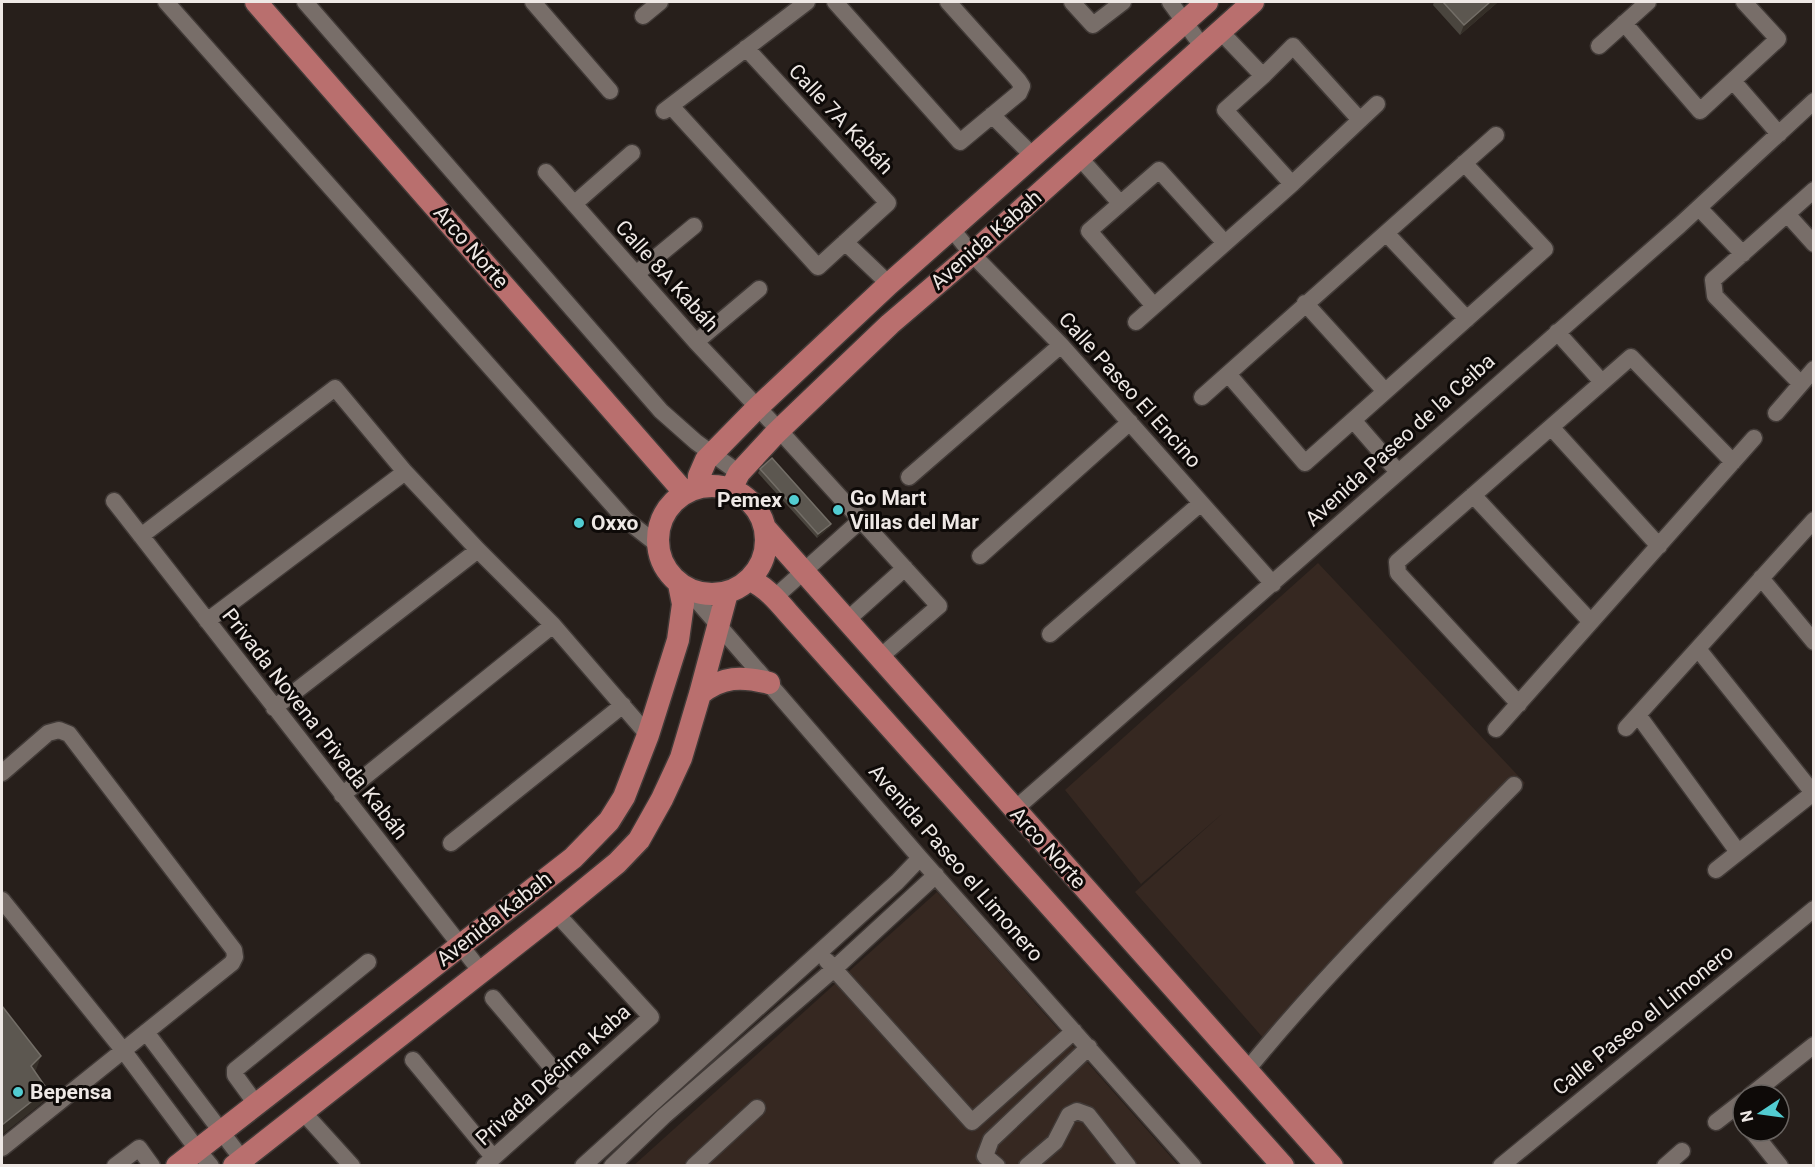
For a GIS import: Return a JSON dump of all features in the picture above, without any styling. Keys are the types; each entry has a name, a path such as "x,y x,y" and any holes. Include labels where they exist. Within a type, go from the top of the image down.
{"main road":[{"name":"Arco Norte","path":"256,2 691,490"},
{"name":"Avenida Kabah","path":"691,490 713,452 758,407 951,228 1208,2"},
{"name":"Avenida Kabah","path":"735,481 779,430 890,324 972,254 1253,2"},
{"path":"735,481 757,509 765,529 766,540 762,562 750,580 739,588 714,595 700,593 683,586 669,573 662,560 658,545 659,530 664,515 673,502 691,490 720,486 735,481"},
{"name":"Arco Norte","path":"765,529 1332,1166"},
{"name":"Arco Norte","path":"750,580 774,597 1282,1166"},
{"name":"Avenida Kabah","path":"190,1162 221,1131 573,858 609,821 624,797 648,735 678,640 683,586"},
{"name":"Avenida Kabah","path":"238,1162 556,914 617,863 639,840 681,758 727,593"},
{"path":"700,694 717,682 735,677 769,683"}],"street":[{"path":"166,2 625,519 658,545"},
{"path":"305,2 661,411 696,442 713,452 735,481"},
{"path":"533,2 610,91"},
{"path":"643,16 660,2"},
{"name":"Calle 7A Kabáh","path":"746,48 888,203 818,267 668,108 746,48 807,2"},
{"path":"835,2 960,142 1019,93 1022,86 948,2"},
{"path":"1072,2 1093,25 1123,2"},
{"path":"1170,2 1202,46"},
{"path":"1599,46 1648,2"},
{"path":"1624,23 1700,111 1778,39 1744,2"},
{"path":"1221,31 1263,76"},
{"path":"1292,184 1225,110 1293,46 1360,120"},
{"path":"1732,81 1779,134"},
{"name":"Avenida Paseo de la Ceiba","path":"1014,810 1699,208 1814,101"},
{"path":"1136,322 1292,184 1377,104"},
{"path":"992,115 1033,156"},
{"path":"1202,397 1496,135"},
{"path":"574,204 632,153"},
{"path":"1079,157 1120,203"},
{"path":"1228,374 1305,464 1384,390 1545,249 1464,164"},
{"path":"1154,306 1089,231 1120,203 1159,170 1225,243"},
{"name":"Calle 8A Kabáh","path":"546,172 696,342 862,519 939,606 879,658"},
{"path":"1801,384 1714,296 1713,280 1814,190"},
{"path":"1699,208 1743,254"},
{"path":"1787,214 1814,244"},
{"path":"636,274 694,225"},
{"name":"Calle Paseo El Encino","path":"951,228 972,254 1061,345 1273,584"},
{"path":"1386,233 1467,319"},
{"path":"845,242 889,284"},
{"path":"696,342 759,289"},
{"path":"1305,303 1384,390"},
{"path":"1557,332 1602,382"},
{"path":"909,477 1061,345"},
{"path":"1519,704 1398,573 1397,562 1631,357 1733,462"},
{"path":"1776,413 1814,369"},
{"path":"141,536 335,388 405,472 478,550 554,625 648,735"},
{"path":"1353,420 1398,472"},
{"path":"980,556 1130,422"},
{"path":"1551,427 1659,546"},
{"path":"1496,729 1754,438"},
{"path":"207,621 405,472"},
{"path":"1473,495 1591,622"},
{"name":"Privada Novena Privada Kabáh","path":"114,501 482,973"},
{"path":"1050,634 1201,503"},
{"path":"774,597 862,519"},
{"path":"1626,728 1814,520"},
{"path":"274,708 478,550"},
{"path":"846,621 905,568"},
{"path":"1761,578 1814,642"},
{"name":"Avenida Paseo el Limonero","path":"683,586 1193,1166"},
{"path":"342,795 554,625"},
{"path":"1698,649 1813,794 1716,870"},
{"path":"451,843 623,705"},
{"path":"1638,715 1738,852"},
{"path":"2,772 48,733 59,729 69,734 234,950 235,957 232,963 2,1148"},
{"path":"1247,1070 1289,1018 1514,786"},
{"path":"583,1166 920,858"},
{"path":"612,1166 664,1116 834,969 936,875"},
{"path":"2,900 123,1050 190,1162"},
{"name":"Calle Paseo el Limonero","path":"1501,1166 1814,909"},
{"name":"Privada Décima Kaba","path":"489,1161 651,1017 556,914"},
{"path":"819,952 972,1122 1074,1031"},
{"path":"256,1104 235,1070 368,962"},
{"path":"493,998 570,1089"},
{"path":"146,1032 221,1131 238,1162"},
{"path":"997,1166 985,1156 992,1140 1089,1047"},
{"path":"1768,1083 1811,1052"},
{"path":"413,1060 489,1161"},
{"path":"653,1102 664,1116"},
{"path":"694,1166 757,1108"},
{"path":"1027,1166 1055,1142 1069,1115 1077,1111 1088,1115 1128,1166"},
{"path":"303,1112 352,1166"},
{"path":"1716,1122 1731,1114"},
{"path":"1762,1143 1780,1166"},
{"path":"115,1166 139,1148 152,1166"},
{"path":"1665,1166 1682,1151"}],"shaded area":[{"path":"1318,563 1525,783 1272,1048 1135,892 1223,813 1141,884 1065,790"},
{"path":"937,892 1178,1165 633,1166"}],"building":[{"path":"1443,2 1490,2 1464,25"},
{"name":"Pemex","path":"772,458 831,524 818,534 760,469"},
{"name":"Bepensa","path":"2,1006 41,1056 31,1066 47,1089 2,1125"}],"place":[{"name":"Pemex","path":"794,500"},
{"name":"Go Mart Villas del Mar","path":"838,510"},
{"name":"Oxxo","path":"579,523"},
{"name":"Bepensa","path":"18,1092"}]}
